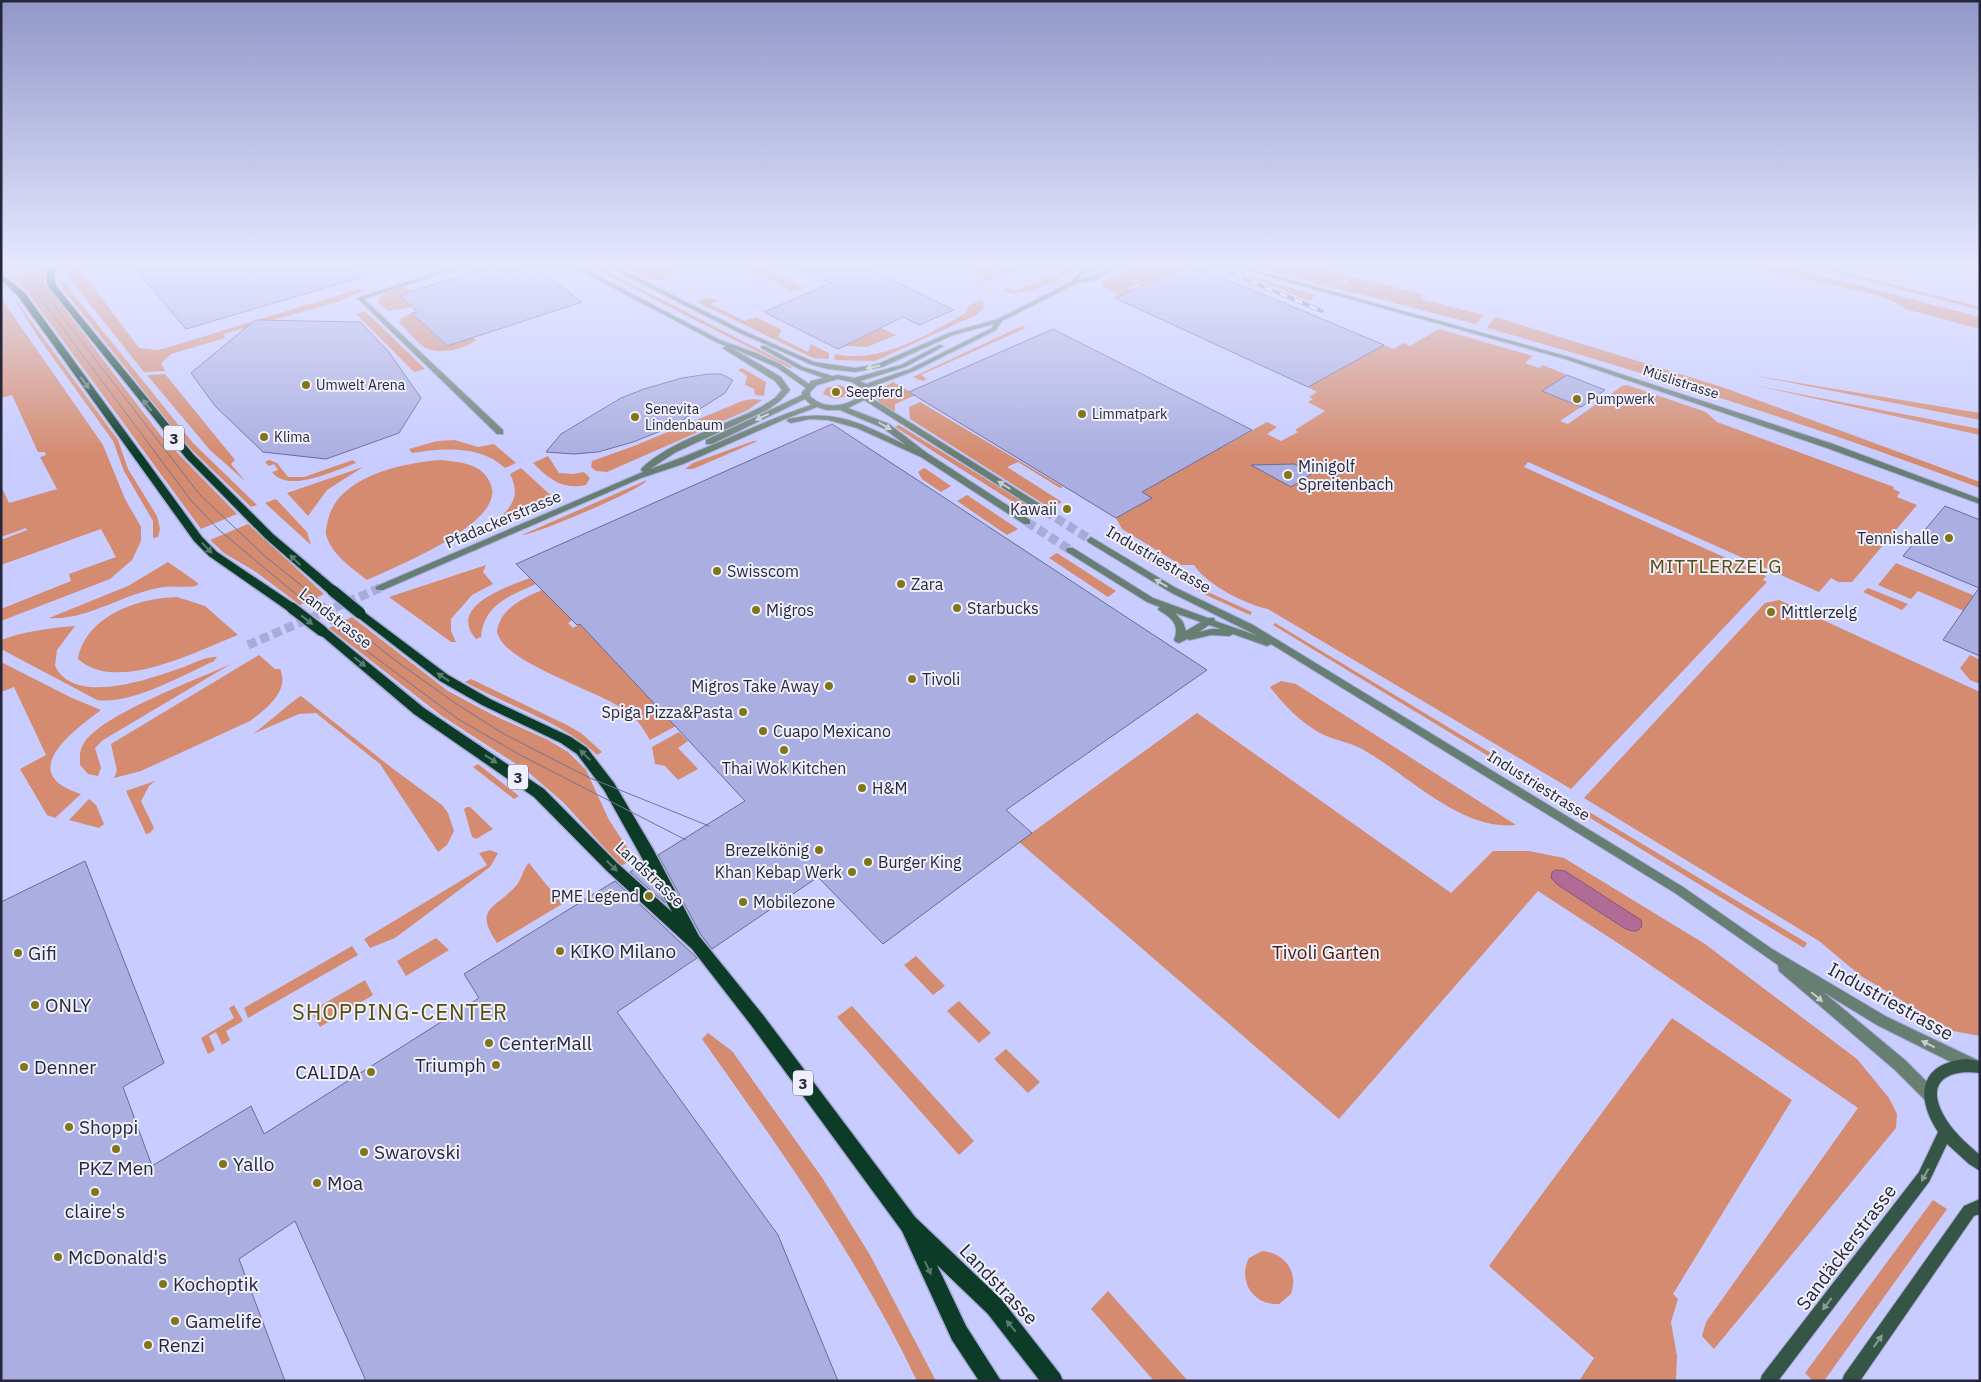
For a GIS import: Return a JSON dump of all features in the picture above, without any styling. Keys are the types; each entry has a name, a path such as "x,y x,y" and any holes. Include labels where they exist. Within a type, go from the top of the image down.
{"main road":[{"name":"Landstrasse","path":"45,327 198,539 213,554 292,608 419,711 539,793 612,866 697,944 757,1020 908,1224 995,1307 1053,1381"},
{"name":"Landstrasse","path":"85,327 170,434 250,517 304,568 360,614 444,678 486,702 566,740 582,751 609,787 648,853 697,944"},
{"name":"Landstrasse","path":"908,1224 959,1334 991,1381"}],"street":[{"path":"391,327 500,432"},
{"path":"692,327 790,373 809,387"},
{"path":"733,327 812,363 846,369 880,366 950,334 973,327"},
{"path":"742,332 756,343 801,368 830,378 854,380 903,366 963,334 980,327"},
{"path":"865,387 912,370 994,327"},
{"name":"Müslistrasse","path":"1457,327 1567,358 1821,443 1980,502"},
{"name":"Pfadackerstrasse","path":"638,476 660,457 765,407 782,396 786,390 778,379 729,351 718,341"},
{"path":"830,378 809,387 806,396 817,405 840,407 886,426 924,455 1027,522"},
{"path":"854,380 865,387"},
{"path":"840,407 858,402 864,397 865,387"},
{"name":"Pfadackerstrasse","path":"664,466 675,457 806,396"},
{"path":"864,397 1045,511"},
{"name":"Pfadackerstrasse","path":"680,462 782,417 817,405"},
{"name":"Pfadackerstrasse","path":"380,588 638,476 664,466 721,451 803,418 835,418 855,422 906,449 924,455"},
{"name":"Industriestrasse","path":"1091,540 1204,606 1250,627 1678,890 1768,953 1882,1022 1976,1066"},
{"name":"Industriestrasse","path":"1070,550 1150,600 1289,651"},
{"path":"1150,600 1180,623 1182,631 1179,640"},
{"path":"1204,606 1209,615 1208,621"},
{"path":"1179,640 1215,618 1225,618 1250,627"},
{"path":"1179,640 1211,632 1252,638"},
{"name":"Industriestrasse","path":"1768,953 1809,991 1900,1065 1930,1095"},
{"path":"1976,1066 1954,1066 1941,1071 1932,1081 1930,1095 1937,1118 1946,1131 1961,1148 1980,1164"},
{"name":"Sandäckerstrasse","path":"1769,1380 1924,1177 1946,1131"},
{"path":"1850,1381 1969,1211 1980,1206"}],"green space":[{"path":"1,327 21,327 103,445 125,499 141,527 141,541 132,560 110,579 1,621 1,609 71,581 69,574 116,557 101,529 1,565 1,540 27,530 26,528 1,537 1,486 9,503 57,489 40,457 46,455 45,452 38,452 12,395 1,398"},
{"path":"32,327 36,327 118,440 128,469 157,516 160,529 158,537 153,538 153,521 124,471 113,441"},
{"path":"53,327 79,327 162,437 237,514 201,529"},
{"path":"94,327 100,327 193,443 257,505 251,507 193,451"},
{"path":"108,327 124,327 139,348 156,350 233,327 246,327 223,334 225,338 171,354 161,363 165,371 144,372"},
{"path":"369,327 382,327 425,369 414,372"},
{"path":"404,327 427,327 447,346 473,337 476,340 466,346 438,351 426,348"},
{"path":"710,327 716,327 793,367 790,368"},
{"path":"750,327 777,327 782,330 778,337 808,352 811,344 829,353 829,359 813,358"},
{"path":"940,327 949,327 875,361 834,360 835,354 869,355 903,346"},
{"path":"1019,327 1026,328 921,375 927,379 922,381 913,377"},
{"path":"1179,327 1295,327 1241,356"},
{"path":"1529,327 1722,387 1980,482 1980,488 1858,444 1735,403 1612,364 1487,328"},
{"path":"881,328 896,335 867,347 843,346"},
{"path":"1439,329 1533,356 1525,363 1539,368 1543,365 1567,375 1542,391 1581,407 1560,421 1568,424 1622,386 1627,385 1706,412 1717,422 1894,487 1893,489 1900,492 1897,497 1917,505 1852,582 1838,582 1831,578 1819,592 1528,462 1524,467 1766,576 1763,580 1767,582 1571,789 1268,609 1227,593 1208,579 1194,565 1181,565 1122,529 1116,518 1151,498 1142,492 1267,422 1277,427 1267,434 1281,441 1298,432 1295,430 1325,411 1308,402 1313,399 1309,397 1317,392 1308,387 1384,345 1394,349 1403,343 1410,346"},
{"path":"742,368 766,382 764,396 755,395 754,389 745,385 747,376 738,370"},
{"path":"165,374 235,460 231,464 245,481 210,450 147,375"},
{"path":"1751,375 1980,413 1980,420"},
{"path":"893,382 916,395 895,404 895,412 877,399 881,389"},
{"path":"839,385 849,389 847,396 835,399 823,394 826,388"},
{"path":"1753,385 1980,429 1980,435"},
{"path":"762,400 748,410 607,472 596,471 591,467 592,461 634,446 742,401"},
{"path":"920,402 1063,487 1060,488 1018,462 1007,467 1062,502 1050,508 910,419 909,407"},
{"path":"899,425 1042,514 1037,517 895,427"},
{"path":"455,440 478,447 494,444 516,463 505,468 485,455 473,452 449,449 412,453 409,449 437,441"},
{"path":"753,441 758,441 693,469 685,469 693,463"},
{"path":"548,456 559,473 573,474 584,472 590,478 586,485 570,486 556,482 533,463"},
{"path":"269,460 277,463 288,477 304,477 353,460 356,463 325,475 300,481 289,481 279,478 272,472 278,470 274,464 269,466 265,462"},
{"path":"440,460 470,465 477,468 487,478 491,485 491,499 482,514 465,529 422,555 367,580 338,555 329,542 326,530 334,505 345,492 358,482 374,475 408,464"},
{"path":"363,467 327,490 308,516 287,493"},
{"path":"521,468 556,500 500,526 495,522 510,506 515,495 510,474"},
{"path":"924,468 951,486 941,492 922,479 918,472"},
{"path":"647,480 627,493 586,512 522,535"},
{"path":"967,495 1018,529 1007,535 957,501"},
{"path":"276,499 307,532 311,545 265,503"},
{"path":"248,524 324,594 300,605 256,572 224,553 210,540"},
{"path":"1112,535 1210,593 1252,612 1250,615 1206,595 1108,537"},
{"path":"1057,553 1116,591 1108,597 1049,558"},
{"path":"168,562 198,583 198,585 149,590 78,615 64,618 49,618 128,586"},
{"path":"1896,563 1980,598 1980,618 1918,591 1911,599 1878,585"},
{"path":"486,565 483,572 493,584 472,595 451,619 451,631 456,642 451,642 389,597"},
{"path":"530,578 536,584 508,597 493,609 487,616 481,637 476,639 469,627 469,617 474,608 495,593"},
{"path":"1868,588 1908,604 1902,610 1863,592"},
{"path":"542,590 572,620 568,623 573,628 580,624 676,726 650,740 638,722 616,704 533,665 503,643 497,631 503,616 520,600"},
{"path":"177,597 205,606 238,635 179,659 135,671 114,672 94,669 78,659 83,644 91,631 115,612 146,601"},
{"path":"1779,600 1980,692 1980,1036 1953,1031 1861,976 1819,941 1584,798 1765,603"},
{"path":"352,617 448,691 493,715 548,740 568,752 586,770 609,820 634,858 621,866 564,803 527,771 442,716 329,628"},
{"path":"1275,623 1807,943 1804,948 1273,625"},
{"path":"75,626 57,650 55,666 65,678 79,685 96,687 115,686 153,677 205,659 217,657 214,661 141,694 111,700 97,700 1,649 1,640 19,634"},
{"path":"259,655 275,669 280,669 282,677 282,685 279,692 263,711 250,721 141,771 114,778 117,771 111,744"},
{"path":"1970,655 1980,660 1980,684 1970,680 1960,668"},
{"path":"1,662 72,698 101,710 64,741 55,753 51,765 52,776 62,786 81,794 55,818 47,815 20,769 46,755 14,687 1,692"},
{"path":"231,664 103,740 95,748 101,768 98,776 88,774 80,765 80,756 84,743 94,732 110,721 174,688"},
{"path":"471,679 567,725 581,733 602,752 597,755 583,743 552,724 465,682"},
{"path":"1281,681 1296,684 1516,825 1495,825 1455,810 1362,749 1320,733 1292,712 1270,687"},
{"path":"301,696 442,805 448,813 454,831 447,845 438,852 380,764 316,713 299,714 253,734"},
{"name":"Tivoli Garten","path":"1197,713 1451,893 1493,851 1529,851 1564,858 1705,944 1857,1059 1889,1098 1897,1114 1896,1128 1714,1349 1702,1336 1706,1322 1858,1108 1630,951 1538,891 1339,1119 1019,842"},
{"path":"679,732 688,741 678,748 698,769 678,780 665,766 655,764 652,747"},
{"path":"478,764 519,796 514,799 473,767"},
{"path":"155,781 149,786 141,801 154,828 150,833 146,834 126,791"},
{"path":"89,799 96,805 104,824 99,828 69,820"},
{"path":"470,807 493,829 476,839 472,837 464,809"},
{"path":"490,850 498,853 490,867 395,938 370,948 364,939 487,865 479,853"},
{"path":"529,863 562,904 497,943 487,923 489,911 517,884"},
{"path":"436,938 449,950 406,976 397,961"},
{"path":"352,946 358,955 248,1018 244,1008"},
{"path":"916,956 945,986 933,995 904,965"},
{"path":"365,980 373,995 320,1027 311,1011"},
{"path":"959,1001 991,1033 979,1043 947,1011"},
{"path":"234,1005 243,1021 226,1031 230,1040 222,1045 216,1032 209,1036 215,1050 208,1054 201,1038 234,1018 229,1008"},
{"path":"852,1006 974,1141 959,1155 837,1017"},
{"path":"1672,1018 1792,1100 1673,1294 1678,1299 1671,1322 1677,1356 1676,1381 1579,1381 1594,1358 1489,1266"},
{"path":"708,1033 732,1051 823,1179 870,1255 936,1381 917,1381 870,1292 844,1248 789,1163 702,1039"},
{"path":"1006,1049 1040,1082 1028,1093 994,1059"},
{"path":"1933,1200 1947,1209 1824,1381 1813,1381 1805,1373"},
{"path":"1262,1251 1277,1255 1288,1265 1291,1271 1293,1286 1291,1294 1279,1304 1270,1304 1262,1301 1250,1290 1247,1283 1245,1275 1249,1258"},
{"path":"1108,1291 1188,1381 1154,1381 1091,1309"}],"shaded area":[{"path":"1556,870 1565,871 1641,920 1642,926 1640,929 1631,931 1624,928 1558,885 1551,878 1552,872"}],"building":[{"name":"Umwelt Arena","path":"246,327 365,327 388,351 421,398 399,433 326,459 263,452 215,406 191,373"},
{"path":"427,327 504,327 447,346"},
{"path":"795,327 882,327 838,349"},
{"path":"1179,327 1342,327 1384,345 1308,387"},
{"name":"Limmatpark","path":"1053,329 1252,430 1142,492 1152,498 1116,518 909,392"},
{"name":"Senevita Lindenbaum","path":"721,374 733,380 725,393 673,426 633,442 598,452 574,454 546,452 561,434 621,398 682,378"},
{"name":"Pumpwerk","path":"1567,375 1605,390 1581,407 1542,391"},
{"name":"Tivoli","path":"832,424 1207,670 1006,810 1032,833 883,944 818,877 712,949 701,935 658,855 745,801 580,624 577,625 516,564"},
{"name":"Minigolf Spreitenbach","path":"1294,464 1313,473 1291,487 1251,465"},
{"name":"Tennishalle","path":"1945,506 1980,520 1980,656 1943,640 1979,588 1903,556"},
{"path":"85,861 164,1063 123,1087 152,1166 251,1106 264,1134 479,998 464,974 615,881 697,958 617,1012 778,1235 838,1381 366,1381 295,1221 239,1259 285,1381 1,1381 1,902"},
{"path":"643,864 665,903 630,872"}],"tunnel":[{"path":"1045,511 1091,540"},
{"path":"1027,522 1070,550"},
{"path":"248,645 380,588"}],"tram line":[{"path":"62,327 190,499 219,530 340,631 458,719 522,756 686,840"},
{"path":"71,327 200,495 267,558 392,658 455,703 504,734 590,778 709,826"}],"place":[{"name":"Umwelt Arena","path":"306,385"},
{"name":"Seepferd","path":"836,392"},
{"name":"Pumpwerk","path":"1577,399"},
{"name":"Limmatpark","path":"1082,414"},
{"name":"Senevita Lindenbaum","path":"635,417"},
{"name":"Klima","path":"264,437"},
{"name":"Minigolf Spreitenbach","path":"1288,475"},
{"name":"Kawaii","path":"1067,509"},
{"name":"Tennishalle","path":"1949,538"},
{"name":"Swisscom","path":"717,571"},
{"name":"Zara","path":"901,584"},
{"name":"Starbucks","path":"957,608"},
{"name":"Migros","path":"756,610"},
{"name":"Mittlerzelg","path":"1771,612"},
{"name":"Tivoli","path":"912,679"},
{"name":"Migros Take Away","path":"829,686"},
{"name":"Spiga Pizza&Pasta","path":"743,712"},
{"name":"Cuapo Mexicano","path":"763,731"},
{"name":"Thai Wok Kitchen","path":"784,750"},
{"name":"H&M","path":"862,788"},
{"name":"Brezelkönig","path":"819,850"},
{"name":"Burger King","path":"868,862"},
{"name":"Khan Kebap Werk","path":"852,872"},
{"name":"PME Legend","path":"649,896"},
{"name":"Mobilezone","path":"743,902"},
{"name":"KIKO Milano","path":"560,951"},
{"name":"Gifi","path":"18,953"},
{"name":"ONLY","path":"35,1005"},
{"name":"CenterMall","path":"489,1043"},
{"name":"Triumph","path":"496,1065"},
{"name":"Denner","path":"24,1067"},
{"name":"CALIDA","path":"371,1072"},
{"name":"Shoppi","path":"69,1127"},
{"name":"PKZ Men","path":"116,1149"},
{"name":"Swarovski","path":"364,1152"},
{"name":"Yallo","path":"223,1164"},
{"name":"Moa","path":"317,1183"},
{"name":"claire's","path":"95,1192"},
{"name":"McDonald's","path":"58,1257"},
{"name":"Kochoptik","path":"163,1284"},
{"name":"Gamelife","path":"175,1321"},
{"name":"Renzi","path":"148,1345"}],"district":[{"name":"MITTLERZELG","path":"1716,566"},
{"name":"SHOPPING-CENTER","path":"400,1011"}]}
